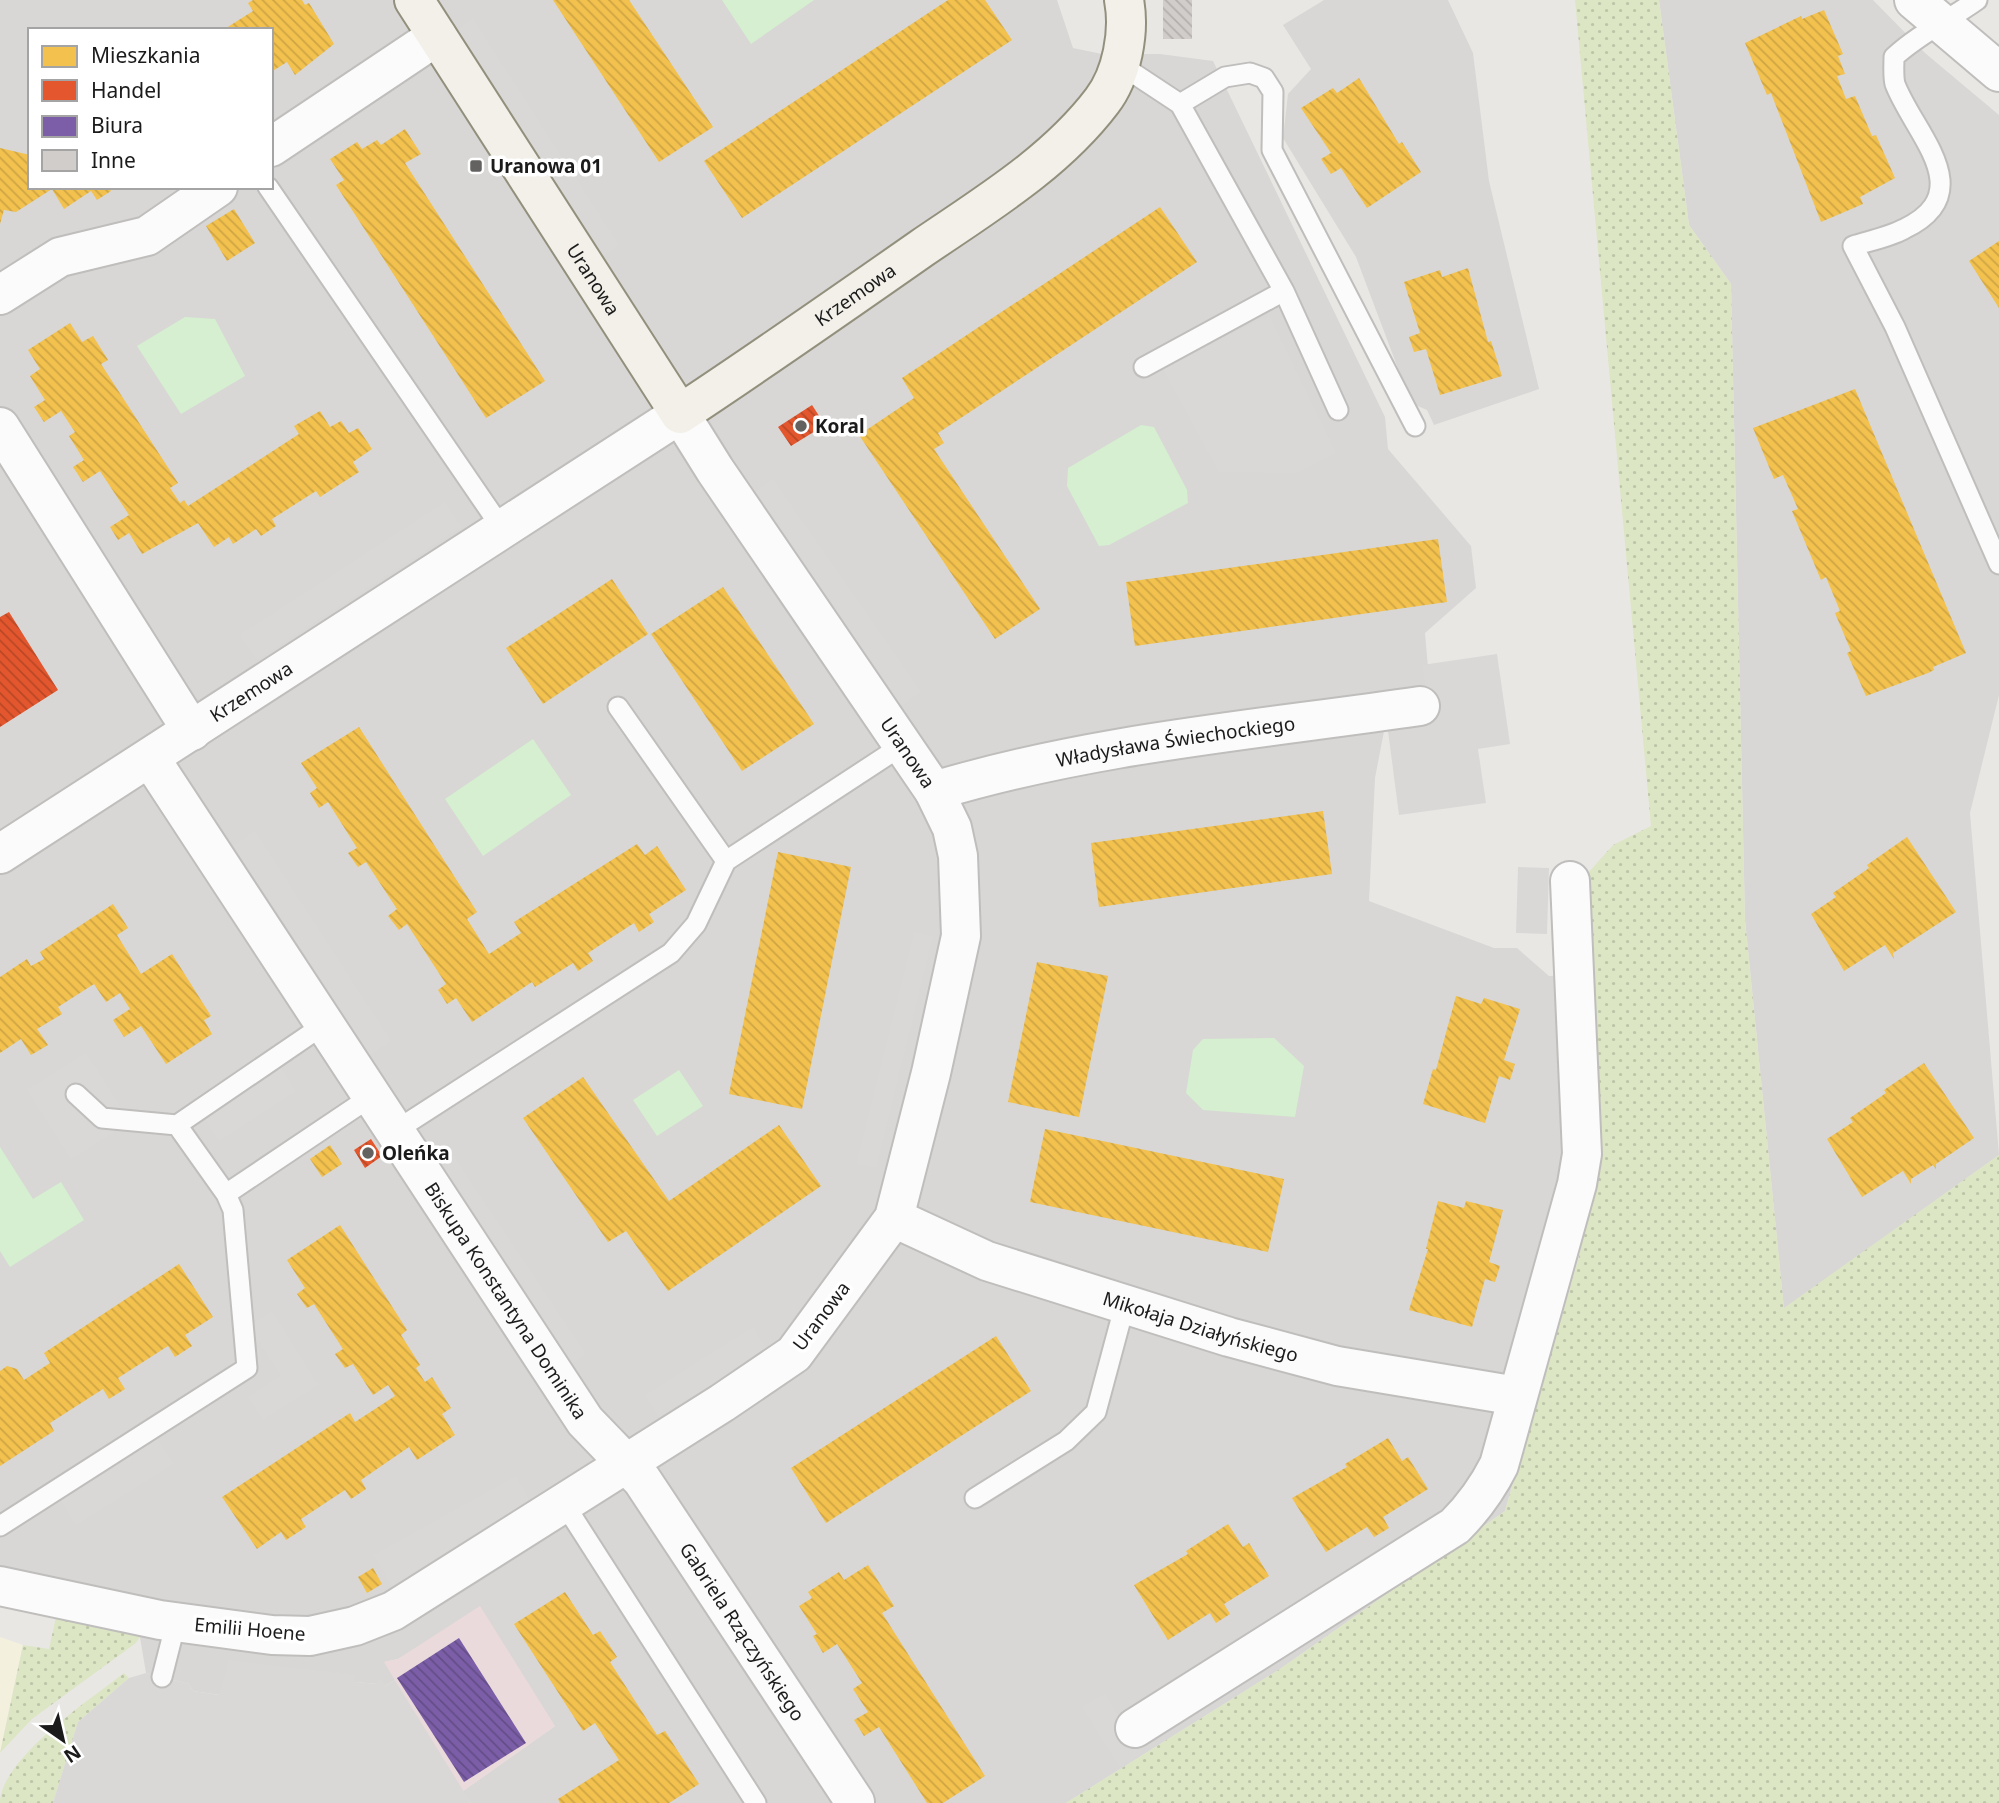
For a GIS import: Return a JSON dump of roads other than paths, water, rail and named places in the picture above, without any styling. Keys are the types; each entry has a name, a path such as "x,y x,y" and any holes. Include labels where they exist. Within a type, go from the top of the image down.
{"street":[{"name":"Uranowa","path":"414,0 715,470 934,791 952,828 957,856 961,936 938,1046 894,1218 794,1354 626,1464"},
{"name":"Krzemowa","path":"1,850 150,758 680,414 992,199 1067,142 1104,99 1121,65 1126,11 1124,0"},
{"path":"1914,0 1999,72"},
{"path":"273,146 437,36"},
{"path":"0,295 61,257 147,236 215,189"},
{"path":"0,427 192,731"},
{"name":"Władysława Świechockiego","path":"934,791 1000,771 1151,741 1420,706"},
{"name":"Biskupa Konstantyna Dominika","path":"150,758 584,1421 626,1464"},
{"path":"1135,1728 1455,1526 1476,1506 1499,1465 1577,1184 1582,1153 1570,880"},
{"name":"Mikołaja Działyńskiego","path":"894,1218 987,1261 1229,1337 1337,1366 1517,1396"},
{"name":"Emilii Hoene","path":"0,1586 176,1622 272,1635 310,1636 355,1626 393,1611 626,1464"},
{"name":"Gabriela Rzączyńskiego","path":"626,1464 642,1480 854,1803"}],"lane":[{"path":"1977,0 1943,23 1918,35 1894,57 1894,82 1940,168 1943,190 1933,207 1905,229 1853,246 1895,327 1999,564"},
{"path":"1121,65 1180,104 1284,291 1338,410"},
{"path":"1180,104 1225,77 1250,73 1264,78 1273,92 1272,150 1415,426"},
{"path":"269,189 502,530"},
{"path":"1144,368 1284,291"},
{"path":"618,707 726,861"},
{"path":"395,1131 671,953 696,924 726,861 903,745"},
{"path":"76,1094 102,1118 177,1125 325,1024"},
{"path":"226,1194 372,1096"},
{"path":"0,1526 247,1368 233,1210 226,1194 177,1125"},
{"path":"975,1498 1066,1441 1096,1412 1125,1304"},
{"path":"563,1502 756,1803"},
{"path":"162,1677 176,1622"}],"place":[{"name":"Uranowa 01","path":"476,166"},
{"name":"Koral","path":"801,426"},
{"name":"Oleńka","path":"368,1153"}]}
